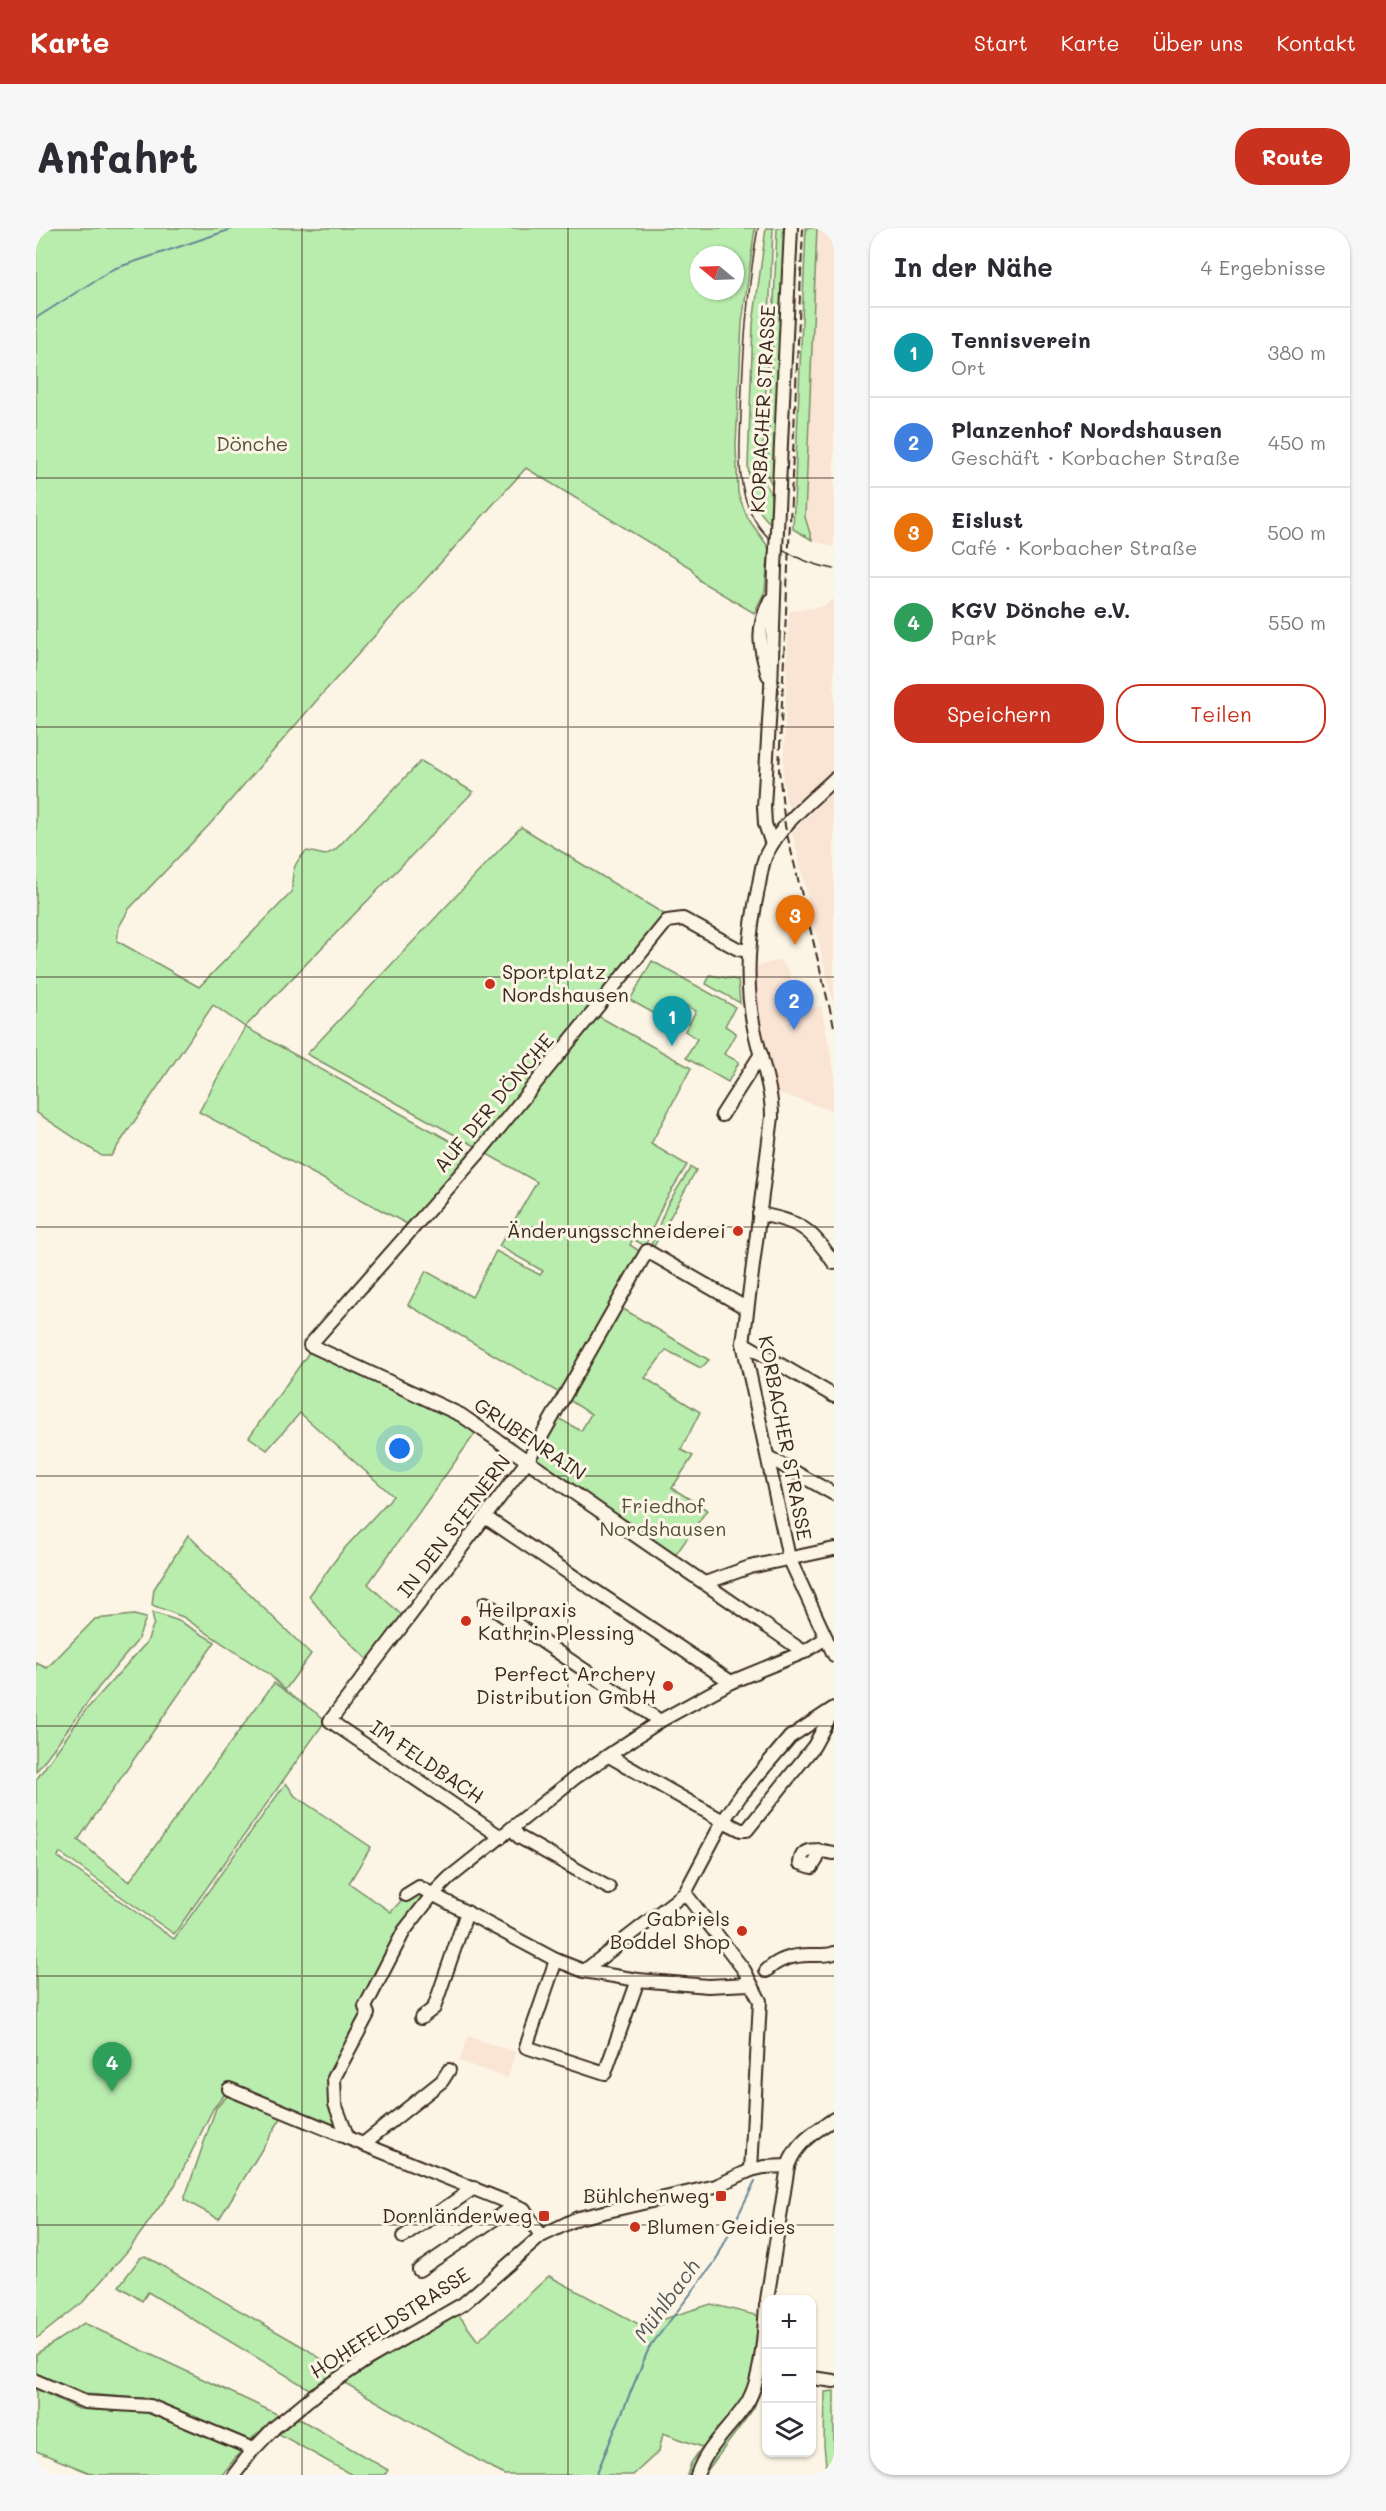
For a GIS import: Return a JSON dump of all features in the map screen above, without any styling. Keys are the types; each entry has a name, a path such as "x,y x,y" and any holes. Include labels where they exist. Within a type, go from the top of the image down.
{"street":[{"name":"KORBACHER STRASSE","path":"791,228 774,591 764,612 760,647 771,688 764,807 765,824 772,844 765,856 748,951 749,998 772,1101 772,1117 743,1343 789,1558 834,1655"},
{"path":"772,844 795,816 834,779"},
{"name":"AUF DER DÖNCHE","path":"310,1345 479,1154 667,921 683,919 738,949 748,951"},
{"path":"722,1115 761,1054"},
{"path":"759,1214 801,1226 816,1237 834,1263"},
{"name":"IN DEN STEINERN","path":"330,1720 528,1460 647,1251 746,1308"},
{"path":"743,1343 834,1396"},
{"name":"GRUBENRAIN","path":"310,1345 461,1415 804,1652"},
{"path":"768,1457 834,1494"},
{"path":"485,1517 731,1682"},
{"path":"705,1583 750,1567 834,1549"},
{"path":"485,1603 660,1721"},
{"path":"348,2138 335,2104 334,2078 347,2052 351,2050 368,2013 365,2007 404,1931 433,1894 576,1777 660,1721 731,1682 804,1652 826,1638"},
{"path":"609,1756 723,1821 741,1830 747,1830 822,1734 834,1708"},
{"path":"584,1971 686,1893 723,1821 741,1795 790,1737 834,1708"},
{"name":"IM FELDBACH","path":"330,1720 501,1837"},
{"path":"512,1828 519,1838 609,1887"},
{"path":"818,1850 834,1853"},
{"path":"406,1895 419,1887 556,1960 584,1971 638,1980 708,1986 750,1984"},
{"path":"686,1893 744,1970 760,2001 751,2170"},
{"path":"421,2018 434,2008 467,1912"},
{"path":"766,1971 777,1961 804,1955 834,1953"},
{"path":"556,1960 526,2047 605,2073 638,1980"},
{"path":"363,2144 442,2081 449,2070"},
{"path":"229,2089 524,2209 541,2236"},
{"path":"768,2295 788,2166 797,2147 834,2119"},
{"name":"HOHEFELDSTRASSE","path":"234,2475 253,2449 275,2427 314,2395 369,2358 462,2304 541,2236 578,2218 716,2186 751,2170 788,2166"},
{"path":"403,2237 474,2188"},
{"path":"419,2270 515,2205"},
{"path":"697,2475 700,2464 713,2445 747,2404 762,2362"},
{"path":"816,2379 834,2381"},
{"path":"36,2380 85,2402 150,2406 253,2449"}],"shaded area":[{"path":"817,228 834,228 834,547 812,540 805,517"},
{"path":"834,599 834,771 791,811 786,801 783,779 789,611 822,607"},
{"path":"834,790 834,1006 792,832"},
{"path":"780,960 789,971 799,1011 821,1006 834,1072 834,1111 775,1092 762,1038 754,967"},
{"path":"468,2036 515,2052 508,2078 459,2061"}],"green space":[{"name":"Dönche","path":"36,228 755,228 742,323 736,445 738,493 747,517 769,548 765,591 754,613 700,581 691,568 526,468 324,692 211,823 129,909 119,927 117,941 199,987 292,892 294,869 302,855 307,851 325,855 335,850 421,761 473,792 245,1027 213,1005 111,1156 102,1156 36,1112"},
{"path":"766,228 773,228 762,476 771,495 770,523 760,511 753,497 748,466 753,324"},
{"path":"777,228 788,228 776,494 767,474"},
{"path":"806,228 817,228 805,517 812,540 793,529"},
{"name":"Sportplatz Nordshausen","path":"521,827 664,914 477,1147 307,1054"},
{"path":"652,961 735,1007 725,1026 736,1033 724,1054 739,1062 728,1082 686,1058 697,1039 685,1031 696,1011 682,1003 671,1023 630,1000"},
{"path":"710,975 738,980 740,1003 706,984"},
{"path":"598,1016 691,1068 651,1144 687,1165 663,1204 645,1246 633,1239 630,1245 641,1252 561,1394 408,1305 426,1271 472,1297 496,1251 540,1275 543,1271 499,1246 537,1182 487,1154"},
{"path":"245,1027 472,1153 407,1224 199,1112"},
{"path":"691,1167 696,1170 652,1250 650,1248 667,1205"},
{"name":"Friedhof Nordshausen","path":"620,1307 709,1360 701,1368 666,1350 645,1378 700,1412 681,1450 693,1456 672,1488 707,1510 672,1560 528,1460 558,1418 581,1431 591,1414 569,1400"},
{"path":"310,1351 479,1428 368,1584 407,1620 373,1665 333,1626 309,1596 342,1551 393,1496 300,1413 267,1450 249,1437"},
{"path":"188,1535 311,1654 285,1690 270,1675 183,1617 152,1605 154,1589"},
{"path":"152,1612 179,1621 215,1642 78,1840 129,1882 274,1683 326,1720 174,1934 60,1853 58,1857 174,1939 286,1783 295,1796 371,1847 349,1883 391,1912 406,1895 419,1887 433,1894 404,1931 334,2078 348,2138 229,2089 213,2109 175,2185 130,2248 83,2302 36,2339 36,1780 85,1711 147,1642 154,1623"},
{"path":"134,1615 146,1618 137,1641 99,1687 36,1772 36,1663 47,1668 95,1619"},
{"path":"231,2092 283,2115 219,2219 184,2200 216,2108"},
{"path":"145,2256 305,2348 340,2372 309,2389 148,2292 142,2301 119,2286 140,2258"},
{"path":"549,2276 642,2326 711,2304 759,2316 754,2359 762,2361 762,2381 754,2408 704,2475 687,2475 691,2463 702,2447 663,2433 659,2451 633,2475 504,2475 343,2382 458,2314 478,2341"},
{"path":"84,2323 279,2415 250,2440 151,2399 85,2394 36,2373 36,2354"},
{"path":"36,2389 79,2409 148,2412 241,2451 222,2475 95,2475 36,2451"},
{"path":"834,2391 834,2475 827,2475 824,2445 825,2392"},
{"path":"298,2418 388,2470 385,2475 352,2475 279,2434"}],"waterway":[{"path":"36,318 113,269 235,228"},
{"name":"Mühlbach","path":"596,2475 649,2348 715,2262 755,2181"}],"tram line":[{"path":"758,228 748,297 743,367 740,451 743,489 751,513 758,525 775,544 797,557 834,569"}],"railway":[{"path":"803,228 779,770 785,826 834,1026"}],"place":[{"name":"Eislust","path":"795,945"},
{"name":"Sportplatz Nordshausen","path":"490,984"},
{"name":"Planzenhof Nordshausen","path":"794,1030"},
{"name":"Tennisverein","path":"672,1046"},
{"name":"Änderungsschneiderei","path":"738,1231"},
{"name":"Heilpraxis Kathrin Plessing","path":"466,1621"},
{"name":"Perfect Archery Distribution GmbH","path":"668,1686"},
{"name":"Gabriels Boddel Shop","path":"742,1931"},
{"name":"KGV Dönche e.V.","path":"112,2092"},
{"name":"Bühlchenweg","path":"721,2196"},
{"name":"Dornländerweg","path":"544,2216"},
{"name":"Blumen Geidies","path":"635,2227"}]}
